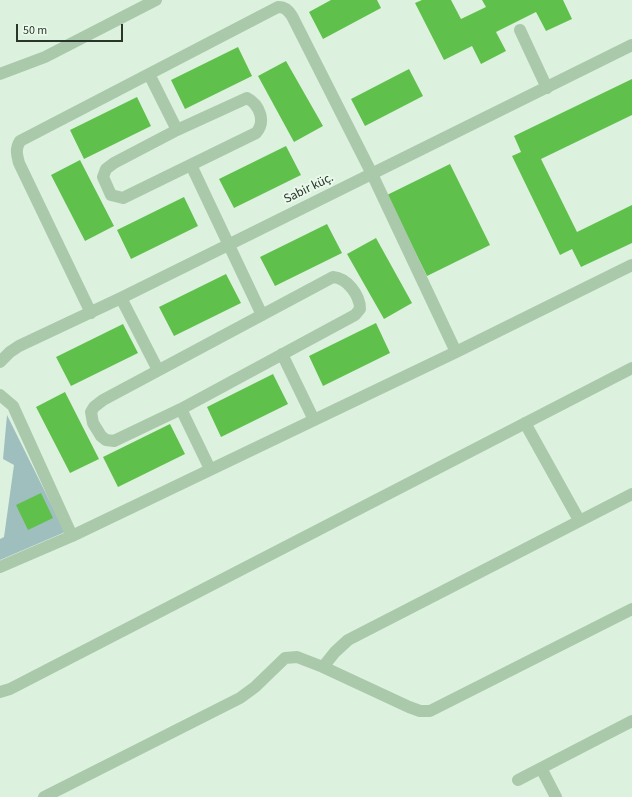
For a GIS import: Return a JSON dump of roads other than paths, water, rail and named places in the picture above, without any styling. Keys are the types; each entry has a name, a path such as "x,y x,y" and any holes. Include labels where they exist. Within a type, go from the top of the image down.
{"street":[{"path":"0,74 46,57 156,0"},
{"path":"91,313 19,163 17,147 20,141 278,7 285,8 292,16 372,174 456,352"},
{"path":"520,30 547,88"},
{"name":"Sabir küç.","path":"0,362 10,352 20,346 91,313 632,45"},
{"path":"149,74 177,130"},
{"path":"247,98 253,102 263,120 262,127 256,133 190,165 123,198 111,195 104,184 103,177 106,169 114,163 177,130 247,98"},
{"path":"190,165 262,315"},
{"path":"0,567 72,536 456,352 632,265"},
{"path":"333,277 340,278 347,282 360,304 360,309 355,315 282,354 181,409 114,441 106,440 101,436 93,423 91,412 102,400 333,277"},
{"path":"121,298 158,370"},
{"path":"282,354 314,420"},
{"path":"0,692 10,689 632,368"},
{"path":"0,395 13,406 72,536"},
{"path":"181,409 210,469"},
{"path":"525,424 579,520"},
{"path":"323,667 335,652 348,640 632,494"},
{"path":"44,797 240,698 256,686 285,658 297,657 323,667 409,707 420,711 430,711 632,610"},
{"path":"518,780 632,721"},
{"path":"541,768 556,797"}]}
